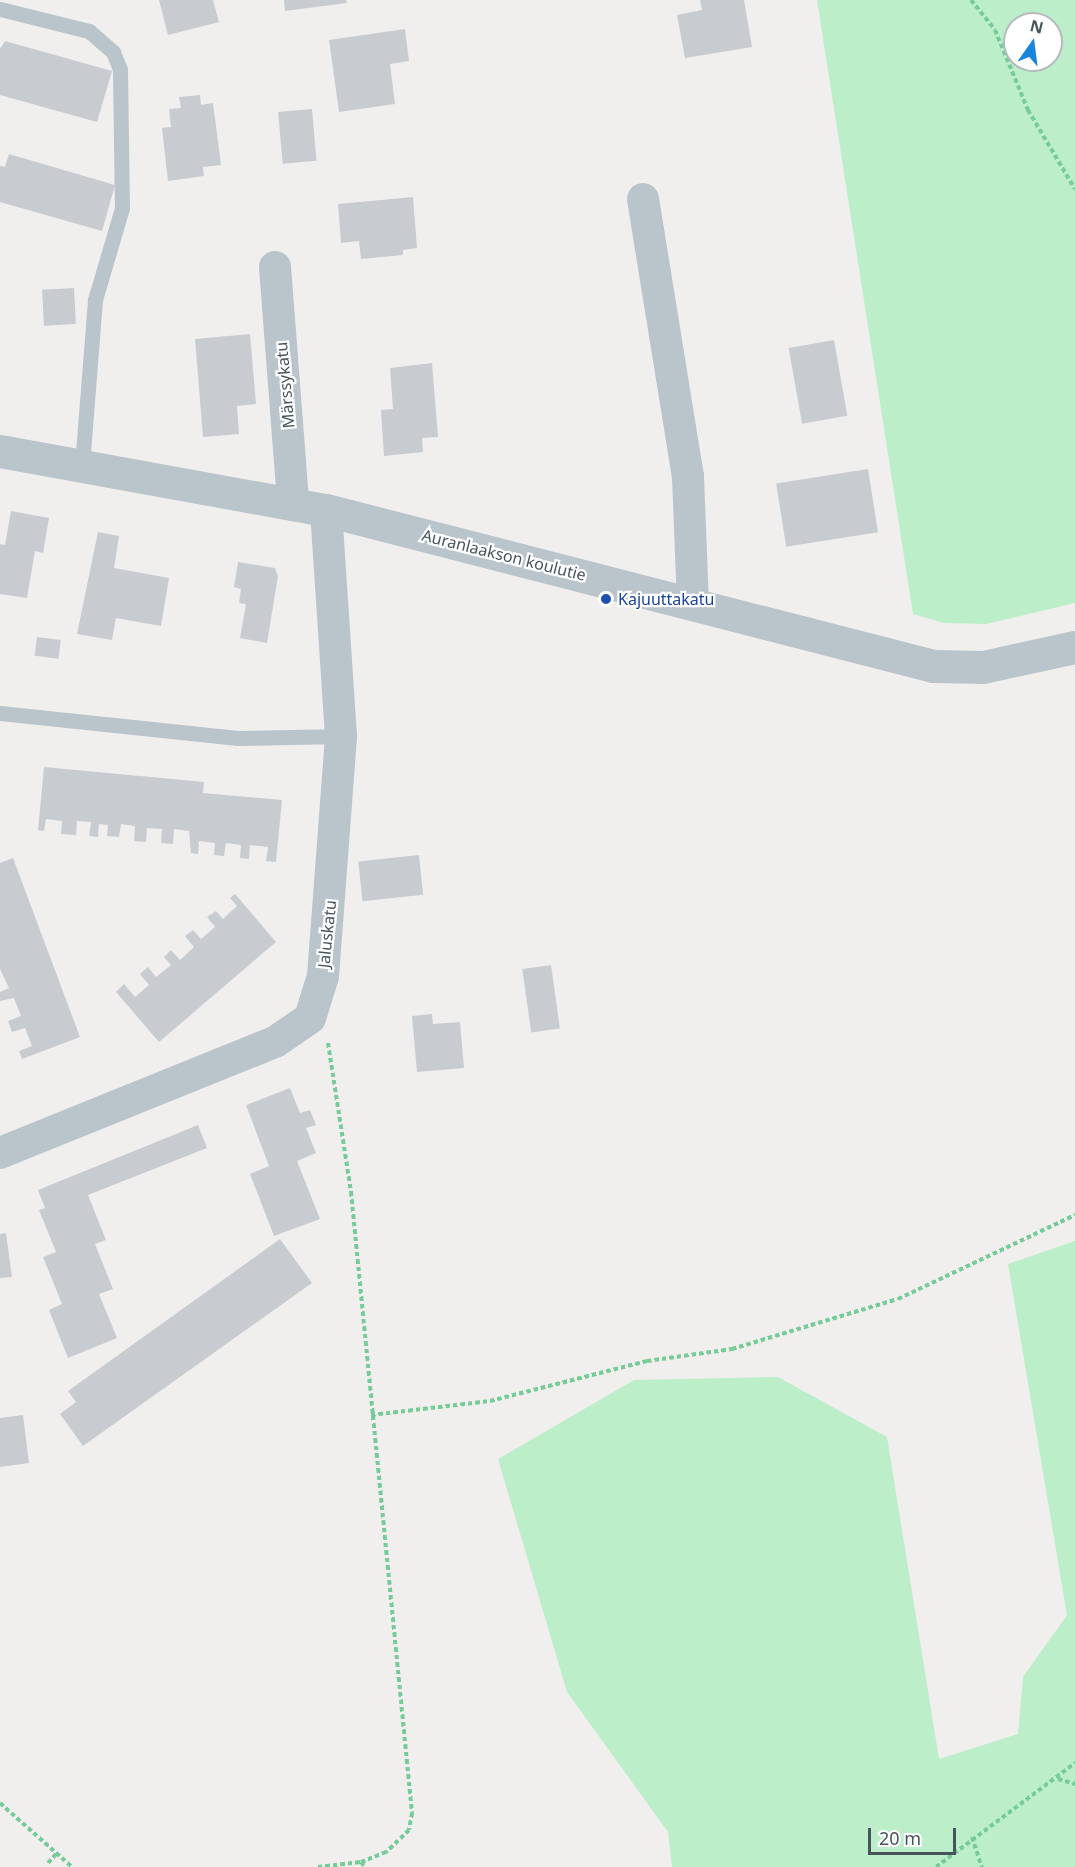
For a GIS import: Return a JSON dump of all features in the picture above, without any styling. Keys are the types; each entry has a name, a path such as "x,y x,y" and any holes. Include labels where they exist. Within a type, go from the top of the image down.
{"street":[{"path":"643,199 689,487 693,604"},
{"name":"Märssykatu","path":"275,267 293,503"},
{"name":"Auranlaakson koulutie","path":"0,451 326,510 933,666 983,667 1075,647"},
{"name":"Jaluskatu","path":"310,1018 322,976 341,736 326,510"},
{"path":"0,1153 275,1042 310,1018"}],"lane":[{"path":"0,9 89,31 113,52 120,69 122,208 95,300 82,465"},
{"path":"0,713 238,738 341,736"}],"path":[{"path":"971,0 995,30 1028,110 1075,189"},
{"path":"310,1018 333,1053 412,1813 409,1830 392,1846 361,1862 318,1867"},
{"path":"371,1415 490,1401 646,1361 732,1349 898,1299 1075,1215"},
{"path":"936,1867 972,1837 1057,1779 1075,1763"},
{"path":"1057,1779 1075,1784"},
{"path":"0,1803 72,1867"},
{"path":"972,1837 982,1867"},
{"path":"48,1863 57,1853"},
{"path":"361,1862 365,1867"}],"green space":[{"path":"817,0 1075,0 1075,603 986,624 944,623 913,614"},
{"path":"1075,1241 1075,1867 672,1867 668,1832 567,1692 498,1459 634,1380 778,1377 887,1437 939,1759 1018,1734 1023,1677 1067,1615 1008,1264"}],"building":[{"path":"159,0 213,0 219,22 168,35"},
{"path":"284,0 346,0 347,3 285,11"},
{"path":"700,0 744,0 752,47 685,58 677,15 702,10"},
{"path":"405,29 409,61 390,64 395,104 339,112 329,40"},
{"path":"5,41 112,71 97,122 0,95 0,49"},
{"path":"200,95 201,105 213,103 221,165 203,167 204,176 168,181 162,128 171,127 169,109 181,108 179,97"},
{"path":"312,109 317,161 283,164 278,112"},
{"path":"9,154 115,185 102,231 0,202 0,166 5,167"},
{"path":"413,197 417,248 403,250 403,255 361,259 359,241 341,243 338,204"},
{"path":"74,288 76,324 44,326 42,290"},
{"path":"250,334 256,404 237,406 239,434 203,437 195,339"},
{"path":"834,340 847,416 802,424 789,348"},
{"path":"432,363 438,437 422,438 423,452 384,456 381,410 393,409 390,368"},
{"path":"868,469 878,532 786,547 776,484"},
{"path":"11,511 49,518 43,553 35,551 27,598 0,594 0,544 5,545"},
{"path":"98,532 119,536 114,568 169,578 161,626 116,618 112,640 77,634"},
{"path":"238,562 275,568 278,576 267,643 240,638 246,604 239,603 241,589 234,587"},
{"path":"37,637 61,640 59,659 35,656"},
{"path":"44,767 204,782 203,793 282,800 276,862 266,861 268,847 250,845 249,859 240,858 241,845 226,843 224,856 214,855 215,843 199,841 198,854 191,853 189,831 174,829 173,844 161,843 162,829 147,828 146,842 134,841 135,826 121,824 119,837 107,836 108,825 99,824 98,837 89,836 91,822 77,821 76,835 61,834 62,821 46,819 44,831 38,830"},
{"path":"419,855 423,895 363,901 358,861"},
{"path":"13,858 80,1037 22,1059 19,1051 32,1046 25,1028 12,1032 8,1021 21,1016 14,998 0,1001 0,992 9,988 0,969 0,863"},
{"path":"235,894 276,942 159,1042 116,992 124,984 135,997 149,985 140,974 148,967 156,977 171,965 164,957 171,950 180,960 194,947 185,936 193,930 201,939 215,927 207,917 216,911 223,919 237,906 230,898"},
{"path":"551,965 560,1028 531,1032 522,969"},
{"path":"432,1014 433,1024 460,1022 464,1068 417,1072 412,1016"},
{"path":"290,1088 300,1113 310,1110 316,1125 306,1128 316,1153 297,1161 320,1219 274,1236 250,1174 269,1166 246,1105"},
{"path":"198,1125 207,1148 88,1195 106,1240 95,1244 113,1289 99,1294 117,1338 68,1358 49,1310 62,1304 43,1257 56,1252 39,1210 45,1208 38,1190"},
{"path":"6,1233 12,1277 0,1278 0,1234"},
{"path":"280,1239 312,1283 83,1446 60,1414 76,1402 68,1391"},
{"path":"23,1415 29,1463 0,1467 0,1418"}],"place":[{"name":"Kajuuttakatu","path":"606,599"}]}
